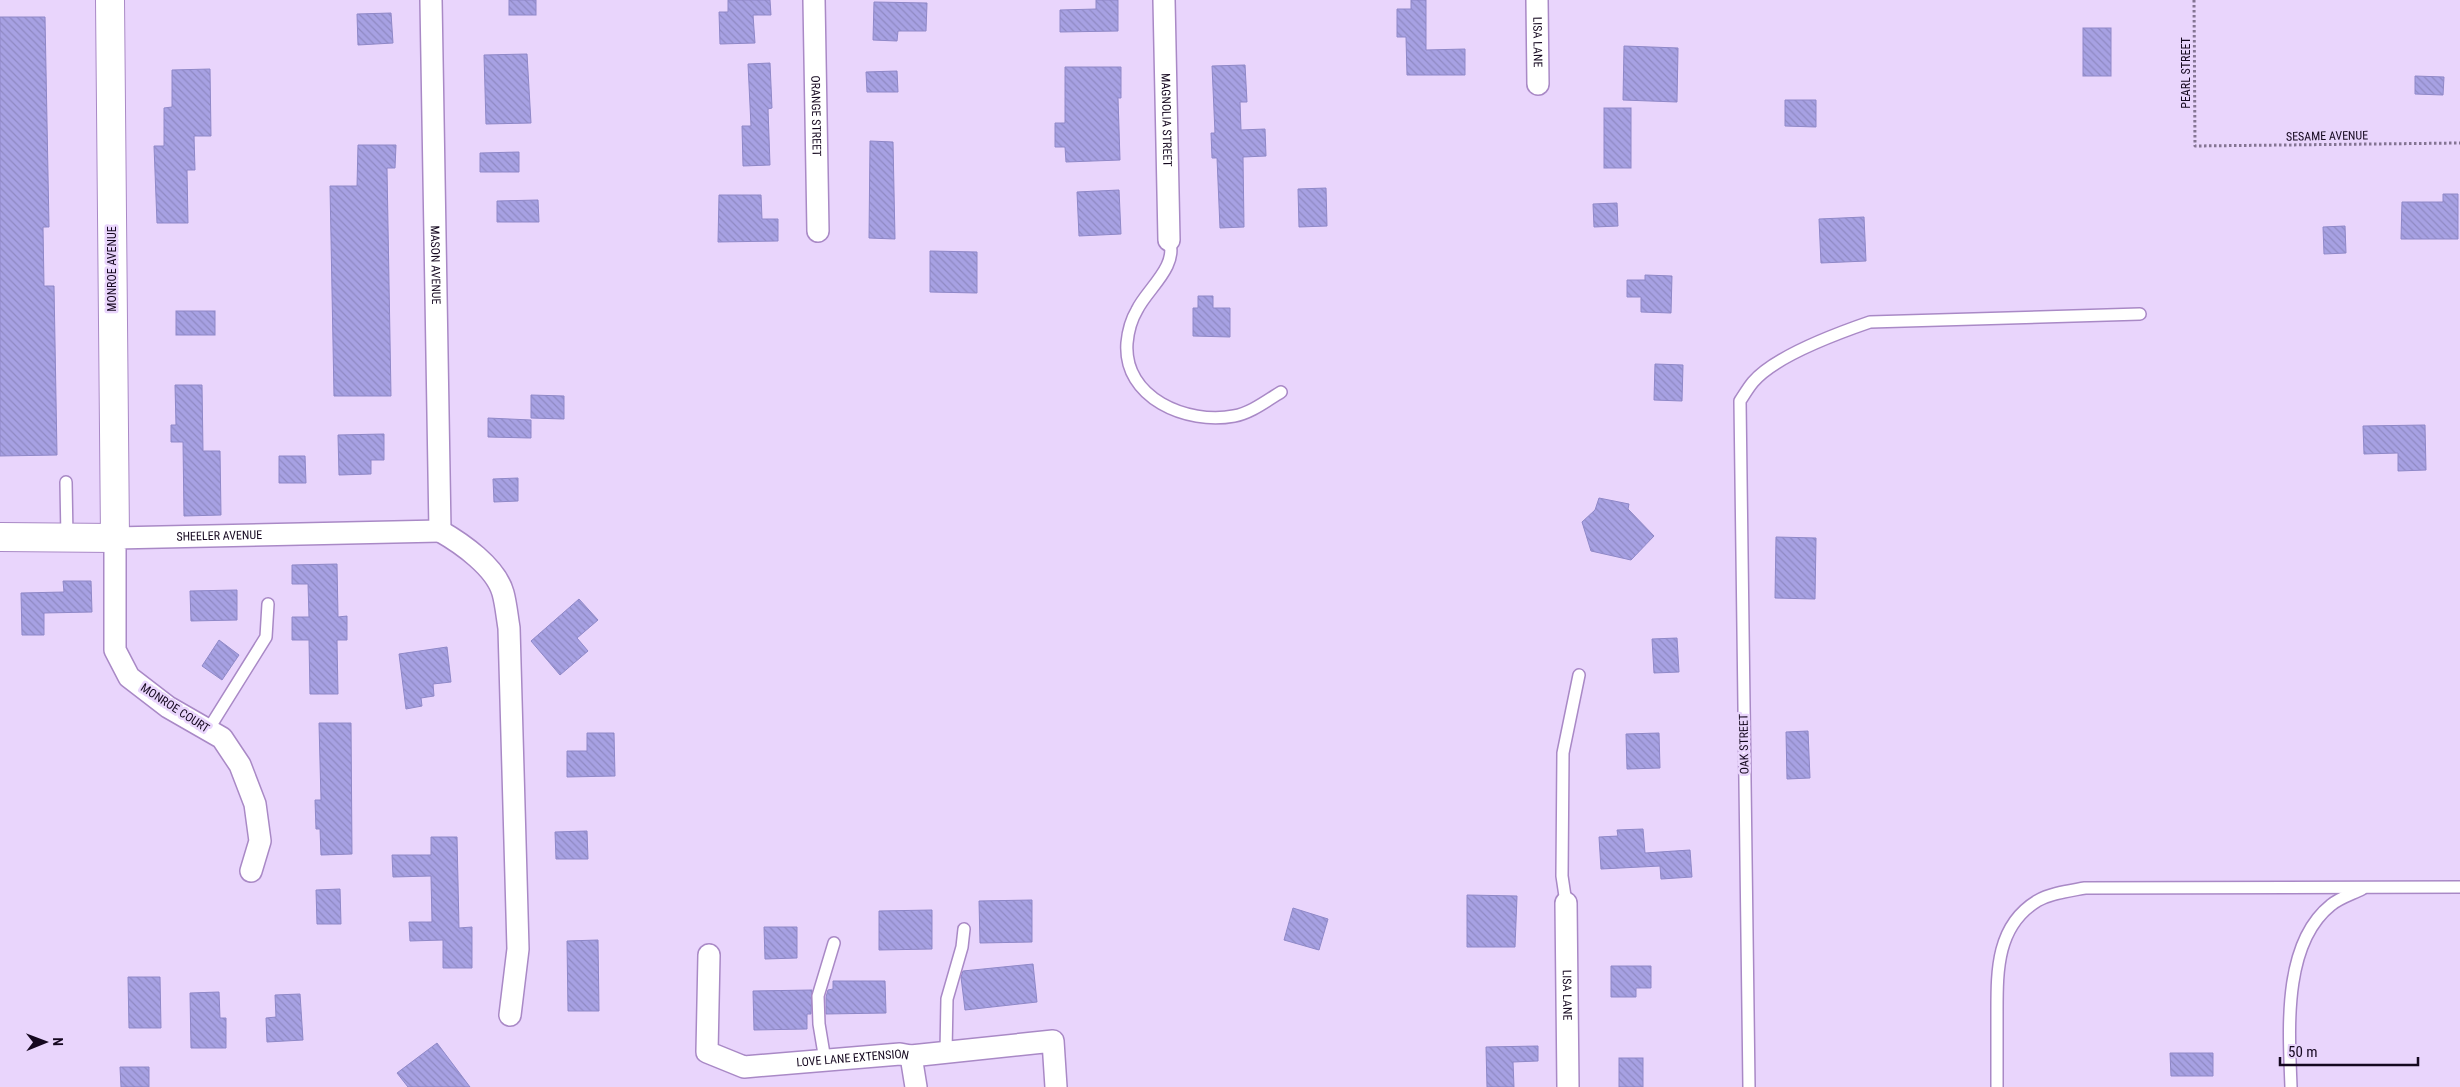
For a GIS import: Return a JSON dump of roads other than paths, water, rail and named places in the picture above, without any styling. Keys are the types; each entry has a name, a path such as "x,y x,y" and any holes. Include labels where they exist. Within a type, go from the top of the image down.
{"street":[{"name":"MONROE AVENUE","path":"110,0 115,538"},
{"name":"MASON AVENUE","path":"431,0 440,531"},
{"name":"ORANGE STREET","path":"814,0 818,231"},
{"name":"MAGNOLIA STREET","path":"1164,0 1169,240"},
{"name":"LISA LANE","path":"1537,0 1538,84"},
{"name":"SHEELER AVENUE","path":"0,537 115,538 440,531"},
{"path":"440,531 464,545 492,574 502,591 509,628 518,949 510,1015"},
{"name":"MONROE COURT","path":"115,538 115,650 129,677 168,707 222,738 240,765 255,804 260,841 251,871"},
{"name":"LISA LANE","path":"1566,903 1568,1087"},
{"name":"LOVE LANE EXTENSION","path":"709,955 707,1052 744,1067 900,1054 911,1056 1053,1041 1056,1087"},
{"path":"911,1056 916,1087"}],"lane":[{"path":"1169,240 1171,252 1167,265 1137,310 1129,328 1127,344 1129,363 1144,391 1155,401 1171,408 1207,418 1233,416 1248,412 1281,392"},
{"name":"OAK STREET","path":"1749,1087 1740,401 1753,382 1768,369 1838,332 1870,322 2140,314"},
{"path":"66,482 68,538"},
{"path":"208,730 266,638 268,604"},
{"path":"1566,903 1562,876 1563,753 1579,676"},
{"path":"2291,1087 2289,1042 2292,996 2304,939 2314,923 2331,904 2365,887"},
{"path":"1997,1087 1997,965 2008,931 2019,916 2037,901 2055,894 2085,888 2460,887"},
{"path":"946,1052 947,999 962,947 964,929"},
{"path":"825,1060 819,1024 818,996 834,943"}]}
